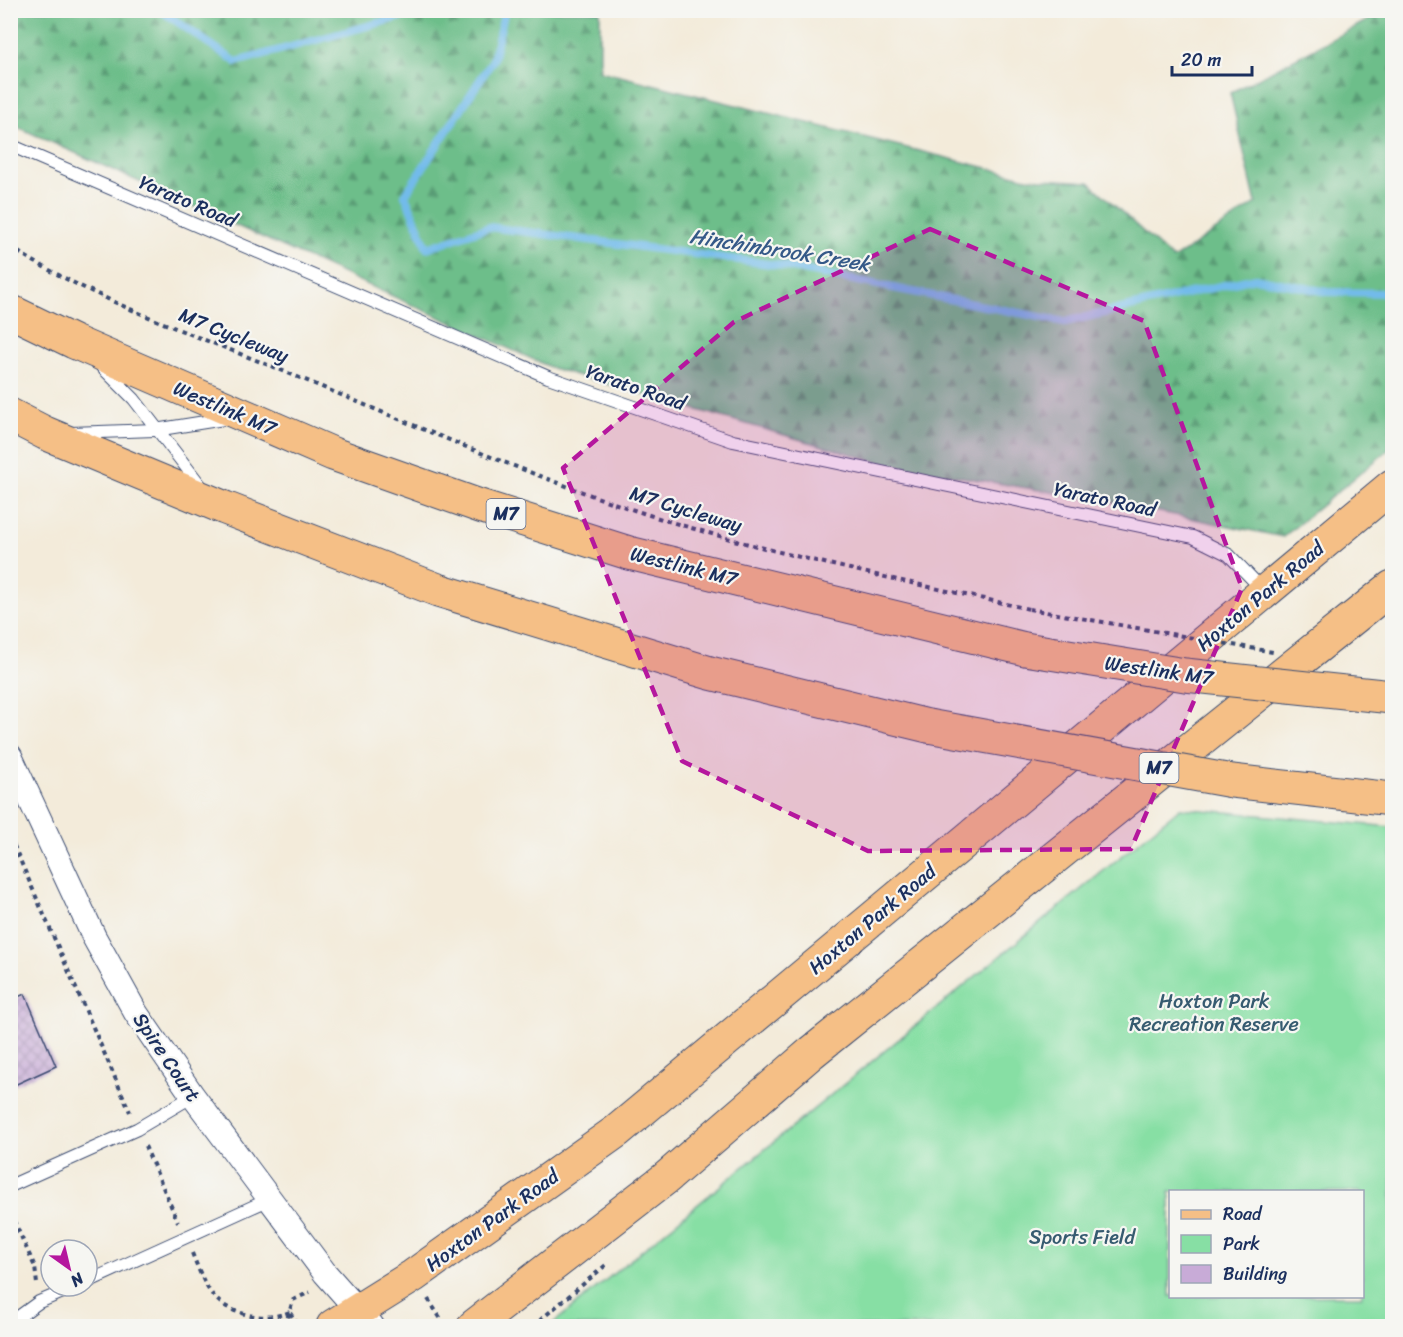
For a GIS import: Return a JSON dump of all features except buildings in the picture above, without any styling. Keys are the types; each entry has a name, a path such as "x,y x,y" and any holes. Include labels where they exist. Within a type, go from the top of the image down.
{"main road":[{"name":"Westlink M7","path":"10,311 74,342 333,454 480,506 629,553 1025,649 1185,675 1392,698"},
{"name":"M7","path":"10,415 45,433 225,508 438,590 710,673 928,726 1232,781 1392,799"},
{"name":"Hoxton Park Road","path":"354,1321 413,1276 617,1131 1392,486"},
{"path":"474,1326 666,1178 811,1053 1392,587"}],"street":[{"name":"Spire Court","path":"10,756 94,937 136,1013 193,1096 332,1282 354,1321"}],"lane":[{"name":"Yarato Road","path":"10,146 548,377 733,441 1193,537 1229,555 1265,592"},
{"path":"74,342 134,399 191,478 225,508"},
{"path":"45,433 155,430 243,416"},
{"path":"10,1186 137,1129 193,1096"},
{"path":"99,1277 270,1199"},
{"path":"10,1323 39,1302 48,1298"}],"path":[{"name":"M7 Cycleway","path":"10,247 57,275 153,318 421,428 642,512 733,540 1029,609 1280,653"},
{"path":"10,837 205,1284 223,1306 254,1316 276,1317 290,1312"},
{"path":"10,1212 35,1266 39,1302"},
{"path":"285,1326 293,1300"},
{"path":"290,1312 299,1326"}],"highlighted area":[{"path":"930,229 1144,321 1242,588 1131,849 868,851 682,761 563,468 734,322"}],"green space":[{"path":"11,10 600,11 600,71 1027,178 1089,182 1173,259 1256,203 1230,93 1385,11 1392,11 1392,447 1283,537 1115,503 885,464 552,368 11,124"},
{"name":"Hoxton Park Recreation Reserve","path":"1180,808 1392,827 1392,1326 550,1326"}],"waterway":[{"name":"Hinchinbrook Creek","path":"160,10 236,62 426,10"},
{"name":"Hinchinbrook Creek","path":"505,10 493,60 405,195 427,248 489,227 777,265 1065,322 1255,278 1327,292 1392,293"}],"park label":[{"name":"Sports Field","path":"1082,1237"}]}
